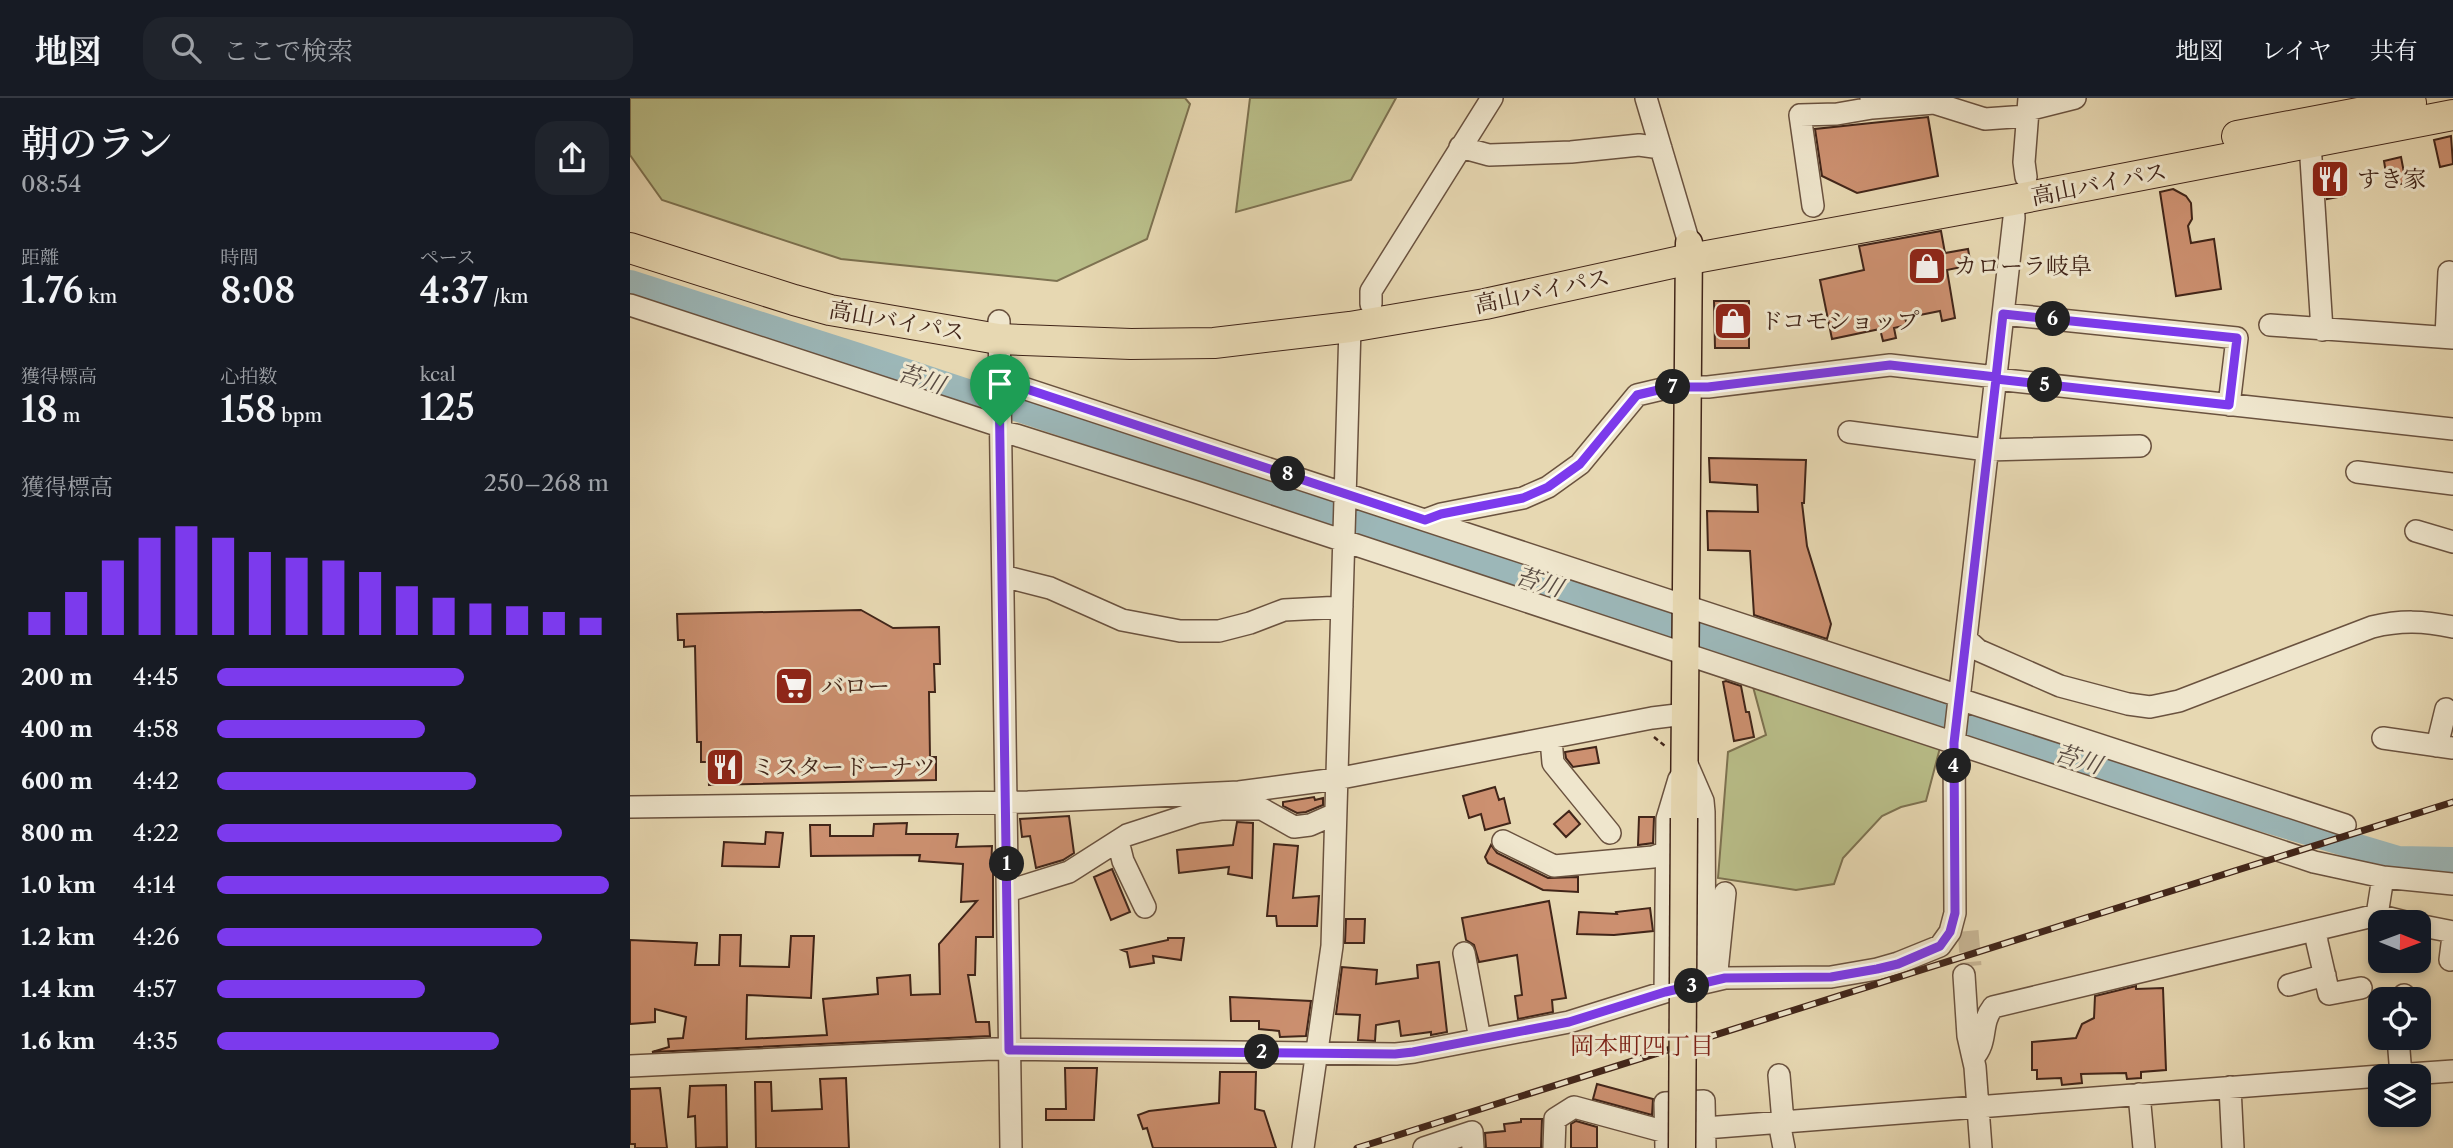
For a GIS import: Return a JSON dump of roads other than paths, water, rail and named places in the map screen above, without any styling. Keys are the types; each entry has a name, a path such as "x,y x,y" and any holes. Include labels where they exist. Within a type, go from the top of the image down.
{"highway":[{"name":"高山バイパス","path":"2020,189 2439,98"},
{"name":"高山バイパス","path":"630,229 817,287 999,330 1196,326 1371,304 1689,251 2020,189 2310,143 2453,115"},
{"name":"高山バイパス","path":"630,248 818,307 1131,344 1214,343 1350,327 1485,304 1689,251"}],"main road":[{"path":"1671,1143 1684,818 1689,251"}],"street":[{"path":"1371,304 1371,291 1493,98"},
{"path":"1646,98 1689,251"},
{"path":"1813,206 1800,115 1837,114 1871,103 1934,103 1985,119 2075,98"},
{"path":"630,1066 1009,1050 1395,1054 1569,1022 1710,981 1740,977 1805,979 1854,974 1898,964 1940,946 1954,922 1954,740 2014,218 2024,162 2028,108"},
{"path":"2310,143 2322,330"},
{"path":"1460,147 1489,155 1571,152 1639,145 1661,148"},
{"path":"2270,326 2449,337 2449,272"},
{"path":"630,305 1000,427 1016,435 1344,539 1954,740 2314,862 2383,877 2453,884"},
{"path":"2003,314 2237,338 2229,405"},
{"path":"1303,1148 1332,946 1350,327"},
{"path":"999,330 1011,1148"},
{"path":"1425,520 1441,514 1535,494 1580,464 1637,395 1671,387 1708,387 1890,365 2453,429"},
{"path":"1000,382 2345,825"},
{"path":"1849,432 1987,450 2140,446"},
{"path":"2357,472 2453,484"},
{"path":"2416,531 2453,542"},
{"path":"1003,576 1050,588 1122,620 1172,630 1219,631 1284,610 1342,607"},
{"path":"1967,640 1978,650 2060,685 2127,705 2150,707 2179,701 2380,625 2414,621 2453,627"},
{"path":"2445,747 2437,738 2446,709"},
{"path":"630,807 1005,801 1239,792 1336,779 1652,718 1685,715"},
{"path":"1551,738 1553,763 1610,833"},
{"path":"2383,738 2445,747"},
{"path":"1665,992 1667,819 1685,759"},
{"path":"1685,759 1703,801 1710,981"},
{"path":"1008,891 1069,873 1127,835 1198,812 1262,809 1294,827 1310,825 1335,814"},
{"path":"1118,841 1123,861 1144,907"},
{"path":"1503,841 1554,866 1653,858 1667,852"},
{"path":"1955,852 1968,931"},
{"path":"2378,910 2383,877"},
{"path":"1710,981 1725,893"},
{"path":"1975,1056 1982,1048 1985,1022 1993,1007 2368,917"},
{"path":"2431,928 2453,934 2451,960"},
{"path":"2316,930 2329,994 2361,988"},
{"path":"1464,953 1480,1039"},
{"path":"1968,971 1968,1036 1975,1056 1981,1148"},
{"path":"2289,985 2325,975"},
{"path":"2431,1073 2453,1071"},
{"path":"1779,1075 1784,1148"},
{"path":"1555,1148 1555,1119 1574,1107 1671,1143 1665,1102 1704,1101 1705,1138 1781,1122 2368,1077"},
{"path":"2230,1087 2233,1148"},
{"path":"2139,1094 2144,1148"},
{"path":"1424,1148 1472,1132 1473,1148"}],"waterway":[{"name":"苔川","path":"630,283 2237,811 2398,859 2453,860"}],"tunnel":[{"path":"1968,931 1971,966"}],"railway":[{"path":"1357,1148 2453,802"}],"place":[{"name":"すき家","path":"2330,179"},
{"name":"カローラ岐阜","path":"1927,266"},
{"name":"ドコモショップ","path":"1733,321"},
{"name":"バロー","path":"794,686"},
{"name":"ミスタードーナツ","path":"725,767"}],"district":[{"name":"岡本町四丁目","path":"1642,1046"}]}
